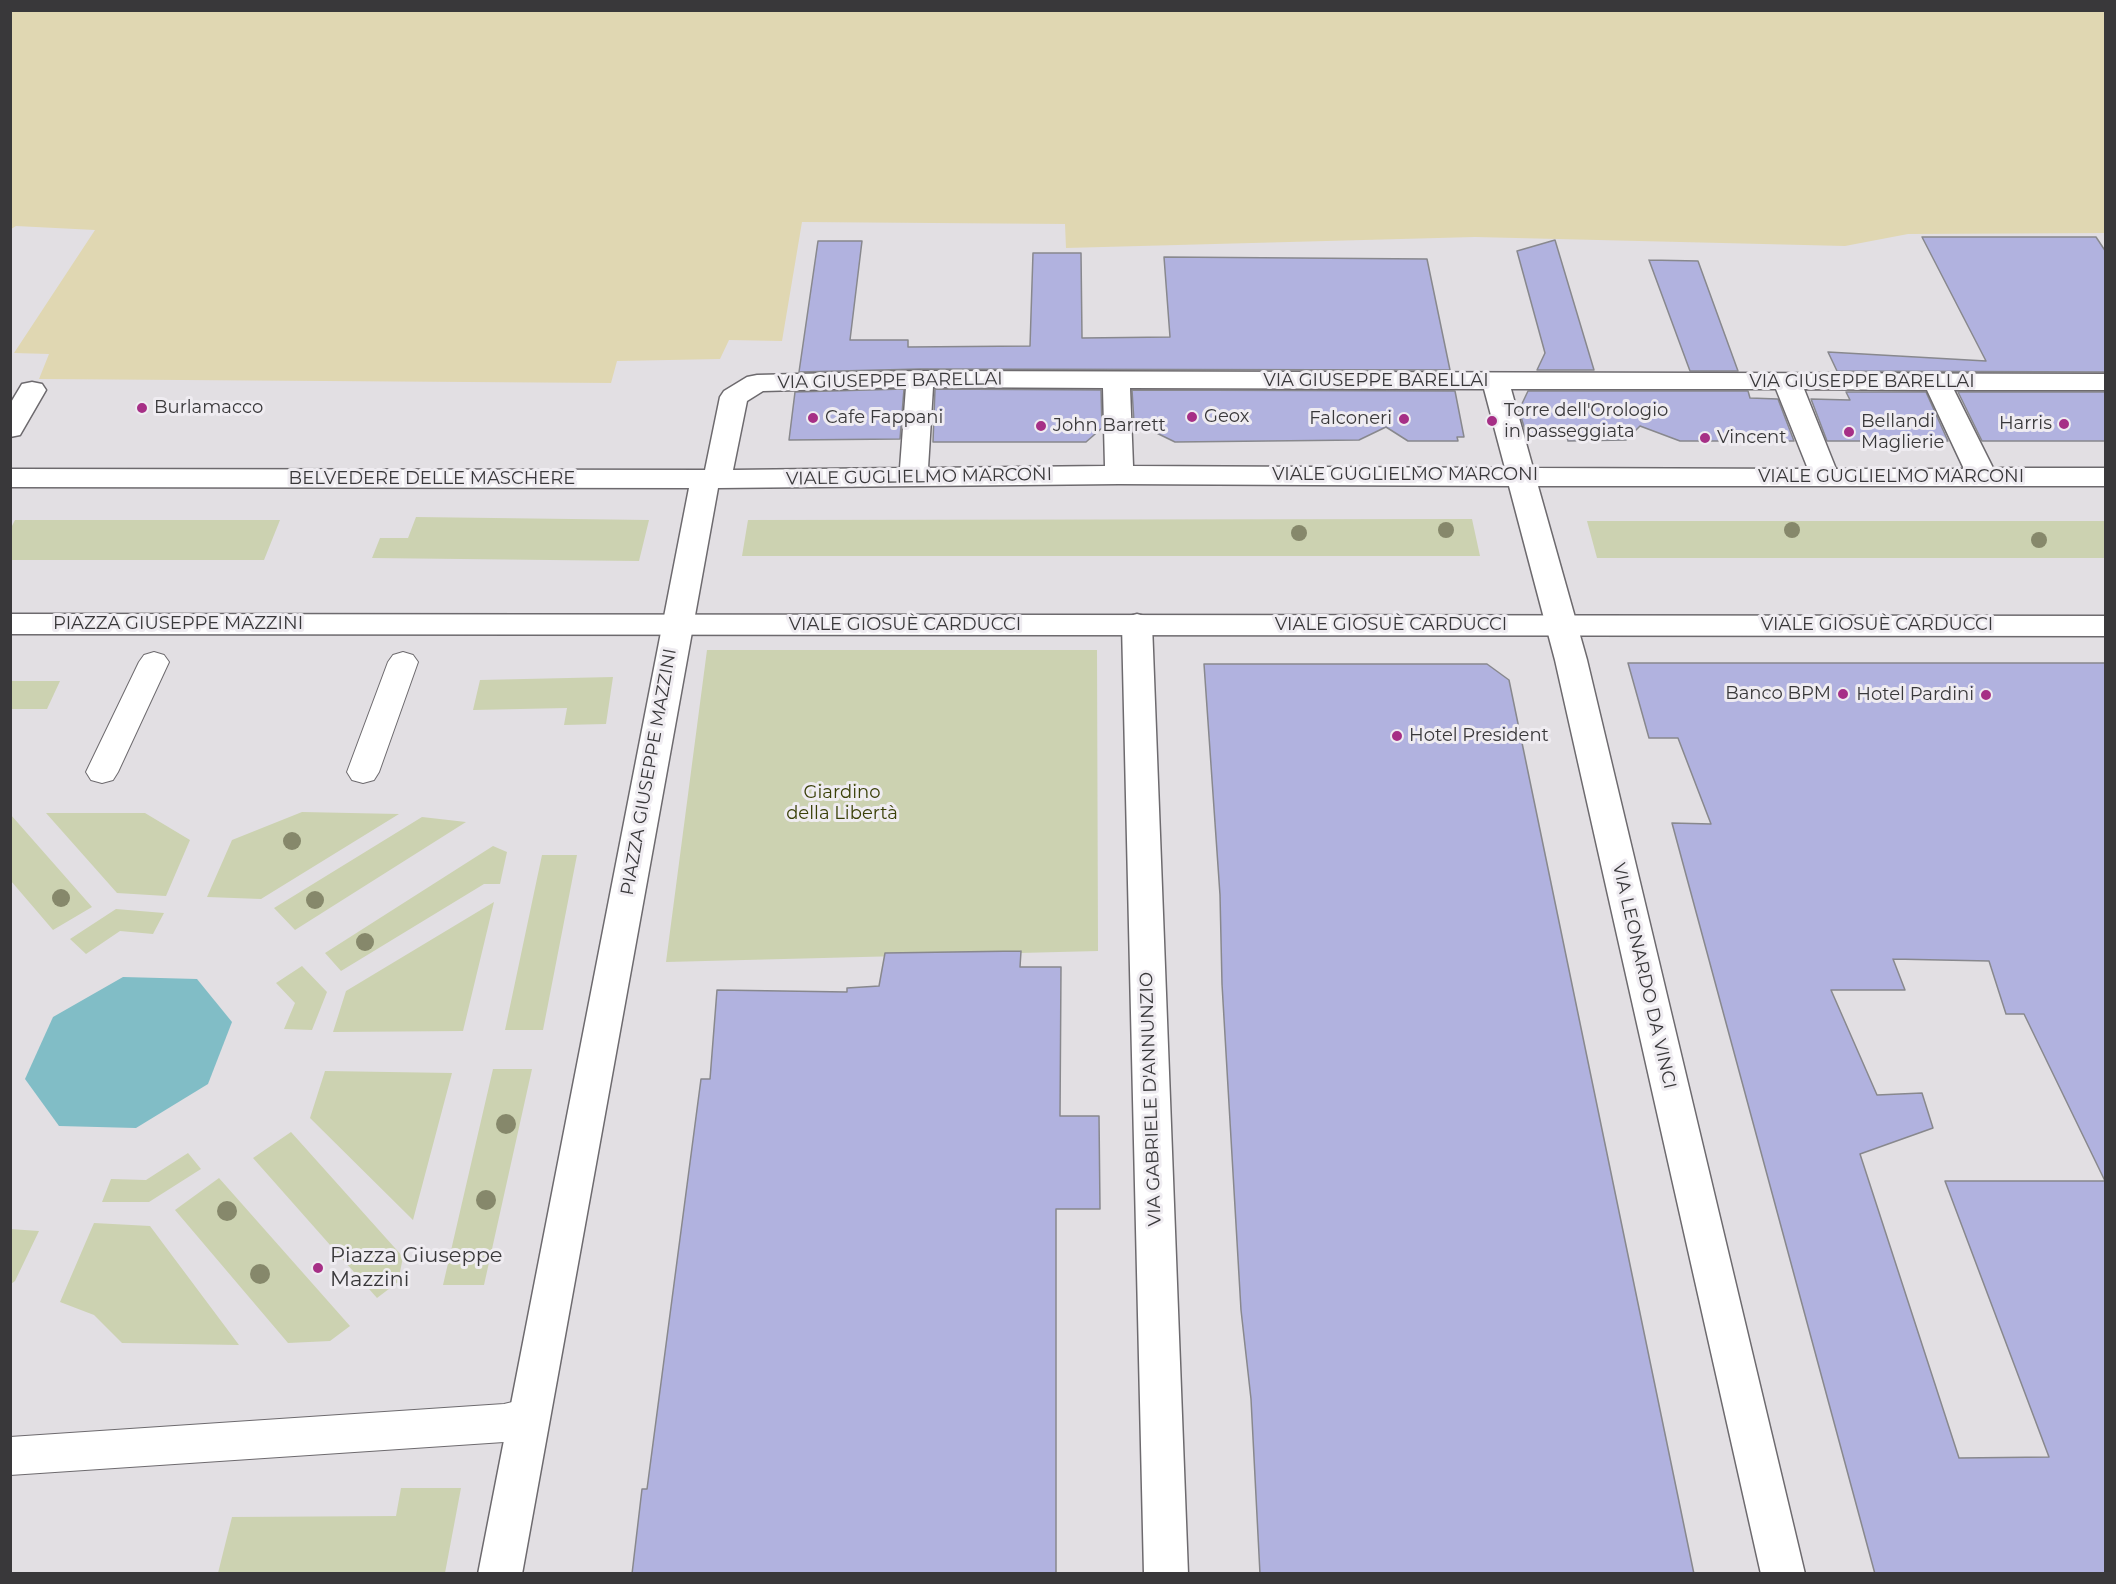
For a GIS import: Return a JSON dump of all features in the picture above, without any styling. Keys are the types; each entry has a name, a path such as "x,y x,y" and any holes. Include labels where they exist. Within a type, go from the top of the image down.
{"street":[{"name":"VIA GIUSEPPE BARELLAI","path":"711,479 734,397 757,383 920,379 2106,382"},
{"path":"913,478 920,379"},
{"path":"1116,380 1119,475"},
{"name":"VIA LEONARDO DA VINCI","path":"1496,381 1562,625 1783,1574"},
{"path":"1787,382 1826,478"},
{"path":"1937,382 1982,476"},
{"path":"10,429 32,390"},
{"name":"VIALE GUGLIELMO MARCONI","path":"711,479 1119,475 2106,477"},
{"name":"BELVEDERE DELLE MASCHERE","path":"10,478 711,479"},
{"path":"676,625 711,479"},
{"name":"PIAZZA GIUSEPPE MAZZINI","path":"10,624 676,625 500,1574"},
{"name":"VIA GABRIELE D'ANNUNZIO","path":"1137,624 1166,1574"},
{"name":"VIALE GIOSUÈ CARDUCCI","path":"676,625 2106,626"}],"lane":[{"path":"102,772 154,662"},
{"path":"363,772 403,662"},
{"path":"10,1456 504,1423 529,1417"}],"green space":[{"path":"416,517 649,520 639,561 372,558 380,538 408,538"},
{"path":"1472,519 1480,556 742,556 748,520"},
{"path":"15,520 280,520 264,560 11,560 11,528"},
{"path":"1587,521 2105,521 2105,558 1597,558"},
{"name":"Giardino della Libertà","path":"707,650 1097,650 1098,951 666,962"},
{"path":"613,677 606,724 564,725 567,708 473,710 480,680"},
{"path":"11,681 60,681 47,709 11,709"},
{"path":"302,812 399,814 261,899 207,897 232,840"},
{"path":"46,813 145,813 190,840 166,896 117,893"},
{"path":"10,815 92,907 53,930 11,881"},
{"path":"422,817 466,822 295,930 274,908"},
{"path":"493,846 507,852 500,884 484,884 341,971 325,953"},
{"path":"542,855 577,855 543,1030 505,1030"},
{"path":"494,902 463,1031 333,1032 346,991"},
{"path":"116,909 164,913 153,934 120,931 86,954 70,939"},
{"path":"302,966 327,992 312,1030 284,1029 295,1003 276,983"},
{"path":"493,1069 532,1069 484,1285 443,1285"},
{"path":"325,1071 452,1073 413,1220 310,1118"},
{"path":"291,1132 403,1257 398,1282 377,1298 253,1158"},
{"path":"188,1153 201,1169 149,1202 102,1202 111,1179 146,1180"},
{"path":"219,1178 350,1326 330,1341 288,1343 175,1210"},
{"path":"94,1223 150,1226 239,1345 122,1343 94,1315 60,1302"},
{"path":"10,1229 39,1231 15,1281 11,1284"},
{"path":"401,1488 461,1488 445,1573 218,1573 232,1517 396,1516"}],"sand":[{"path":"11,10 2105,11 2105,233 1908,234 1845,246 1475,237 1066,248 1065,224 802,222 782,341 729,340 720,359 617,361 611,383 39,379 49,354 14,353 95,230 16,226 11,229"}],"water":[{"path":"123,977 197,979 232,1022 208,1084 136,1128 59,1126 25,1079 53,1017"}],"building":[{"path":"1922,237 2096,237 2106,252 2106,372 1837,371 1828,352 1986,361"},
{"path":"1555,240 1594,370 1537,370 1545,353 1517,251"},
{"path":"818,241 862,241 850,340 908,340 908,347 1030,346 1033,253 1081,253 1082,338 1170,337 1164,257 1427,259 1450,370 920,369 799,372"},
{"path":"1649,260 1698,261 1738,371 1690,371"},
{"path":"904,389 900,439 789,440 795,392"},
{"path":"935,389 1101,390 1102,428 1086,442 933,442"},
{"path":"1132,390 1455,391 1464,437 1457,437 1458,441 1408,441 1386,427 1359,440 1175,442 1134,422"},
{"path":"1528,391 1748,391 1750,398 1778,399 1794,441 1680,441 1640,426 1626,440 1568,441 1567,437 1527,437 1519,410"},
{"path":"1846,392 1926,392 1948,441 1827,441 1811,399 1850,400"},
{"path":"1958,392 2106,392 2106,441 1982,441"},
{"path":"1628,663 2106,663 2106,1574 1875,1574 1672,823 1711,824 1678,738 1649,738","holes":["1893,959 1989,961 2006,1014 2024,1014 2105,1181 1945,1181 2049,1457 1959,1458 1860,1154 1933,1128 1922,1093 1877,1095 1831,990 1905,990"]},
{"path":"1204,664 1487,664 1509,680 1694,1574 1260,1574 1251,1399 1241,1310 1222,984 1220,895"},
{"path":"1021,951 1020,967 1061,967 1060,1116 1099,1116 1100,1209 1056,1209 1056,1574 632,1574 642,1489 647,1489 701,1079 710,1079 717,990 847,992 847,988 879,986 885,953"}],"place":[{"name":"Burlamacco","path":"142,408"},
{"name":"Geox","path":"1192,417"},
{"name":"Cafe Fappani","path":"813,418"},
{"name":"Falconeri","path":"1404,419"},
{"name":"Torre dell'Orologio in passeggiata","path":"1492,421"},
{"name":"Harris","path":"2064,424"},
{"name":"John Barrett","path":"1041,426"},
{"name":"Bellandi Maglierie","path":"1849,432"},
{"name":"Vincent","path":"1705,438"},
{"name":"Banco BPM","path":"1843,694"},
{"name":"Hotel Pardini","path":"1986,695"},
{"name":"Hotel President","path":"1397,736"},
{"name":"Piazza Giuseppe Mazzini","path":"318,1268"}]}
